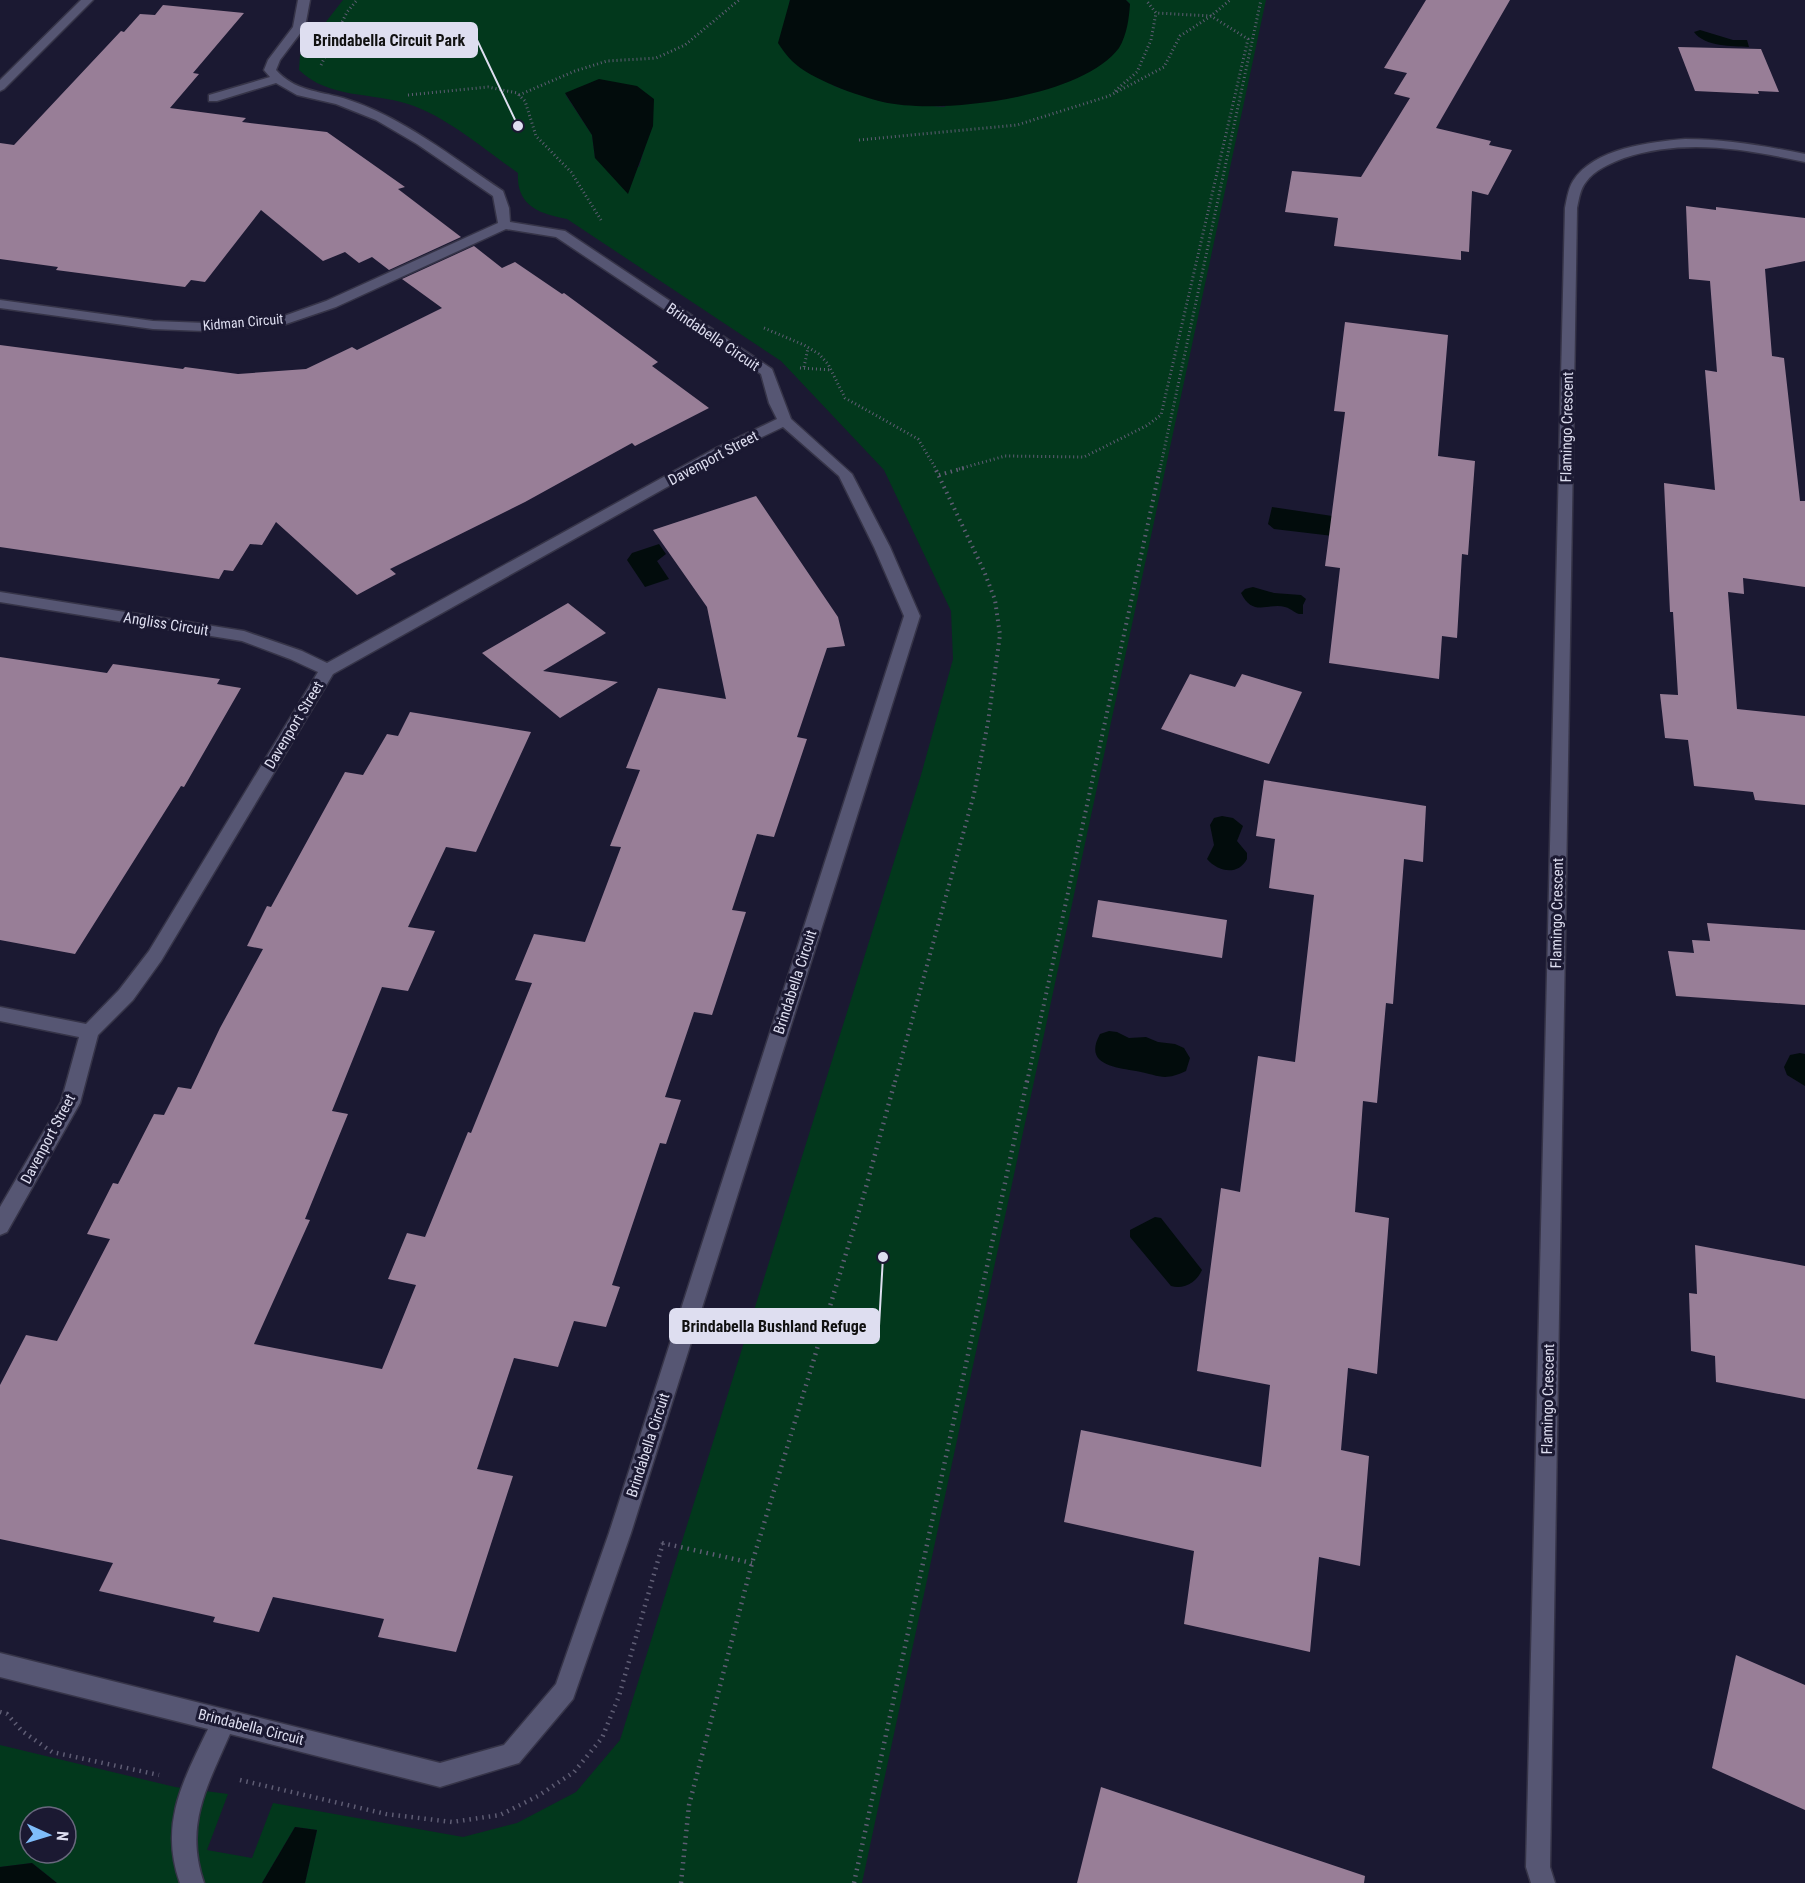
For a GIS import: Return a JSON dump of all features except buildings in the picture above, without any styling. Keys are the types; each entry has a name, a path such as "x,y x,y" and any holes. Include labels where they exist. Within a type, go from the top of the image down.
{"street":[{"path":"0,87 87,0"},
{"path":"304,0 299,27 274,60 270,70 277,79 285,87 311,96 339,101 389,122 499,194 504,225"},
{"path":"213,98 277,79"},
{"name":"Flamingo Crescent","path":"1543,1883 1538,1867 1538,1855 1571,208 1578,184 1597,165 1630,151 1670,142 1714,141 1805,158"},
{"name":"Kidman Circuit","path":"0,304 153,325 205,327 286,320 331,304 504,225"},
{"name":"Brindabella Circuit","path":"0,1665 440,1775 511,1755 565,1691 618,1540 912,615 882,547 845,474 785,421 776,403 767,372 560,234 504,225"},
{"name":"Davenport Street","path":"0,1226 70,1103 90,1032 126,995 155,956 327,670 711,457 785,421"},
{"name":"Angliss Circuit","path":"0,597 244,636 296,655 327,670"},
{"path":"0,1014 90,1032"},
{"path":"192,1883 185,1863 183,1831 191,1798 224,1720"}],"path":[{"path":"320,70 322,60 347,12 357,0"},
{"path":"519,95 575,71 607,61 656,58 685,45 739,0"},
{"path":"1109,96 1137,72 1152,40 1156,13 1146,0"},
{"path":"860,140 1017,125 1109,96 1164,67 1180,36 1211,16 1230,0"},
{"path":"854,1883 1261,0"},
{"path":"939,475 1005,456 1084,457 1146,426 1161,415 1248,39 1211,16 1156,13"},
{"path":"399,95 430,95 470,87 494,87 519,95 525,101 532,129 537,137 566,164 604,226"},
{"path":"681,1883 689,1805 752,1563 864,1191 974,794 988,722 1000,635 995,600 984,571 939,475 918,439 845,398 838,391 831,370 824,359 808,348 762,327"},
{"path":"804,368 808,348"},
{"path":"791,368 831,370"},
{"path":"656,1541 752,1563"}],"green space":[{"path":"343,0 790,0 788,11 834,86 884,102 944,107 1130,4 1126,0 1266,0 862,1883 305,1883 317,1830 295,1827 262,1883 57,1883 34,1865 78,1865 78,1805 18,1805 18,1865 0,1867 0,1745 175,1787 228,1794 207,1850 252,1858 273,1803 463,1837 517,1823 576,1792 620,1740 921,775 953,659 951,611 884,470 781,361 567,219 539,211 532,206 521,193 518,173 451,125 408,104 323,86 299,70 300,55","holes":["565,94 645,146 639,167 595,158 592,135"]}],"shaded area":[{"path":"790,0 1126,0 1130,4 1126,32 1119,48 1101,65 1075,79 1008,99 939,106 883,102 835,86 800,68 778,43"},
{"path":"1700,30 1733,40 1747,40 1749,47 1727,46 1705,41 1694,32"},
{"path":"599,79 637,86 654,99 653,126 628,194 595,158 592,135 565,93"},
{"path":"1272,507 1339,517 1333,536 1274,529 1268,524"},
{"path":"659,544 666,554 657,561 669,579 645,587 627,560 632,553"},
{"path":"1253,587 1274,593 1301,595 1306,599 1303,614 1298,614 1285,607 1261,608 1251,605 1241,593"},
{"path":"1222,816 1233,818 1243,826 1237,841 1247,853 1247,859 1233,870 1217,867 1207,859 1214,845 1210,825 1214,818"},
{"path":"1109,1031 1129,1038 1146,1037 1184,1048 1190,1058 1186,1071 1161,1077 1104,1063 1098,1058 1096,1044 1100,1034"},
{"path":"1805,1054 1805,1086 1787,1075 1784,1067 1790,1055"},
{"path":"1155,1217 1161,1218 1202,1270 1190,1284 1181,1287 1171,1286 1130,1237 1130,1230"},
{"path":"295,1827 317,1830 305,1883 262,1883"},
{"path":"34,1865 57,1883 0,1883 0,1867"}],"place":[{"name":"Brindabella Circuit Park","path":"518,126"},
{"name":"Brindabella Bushland Refuge","path":"883,1257"}]}
